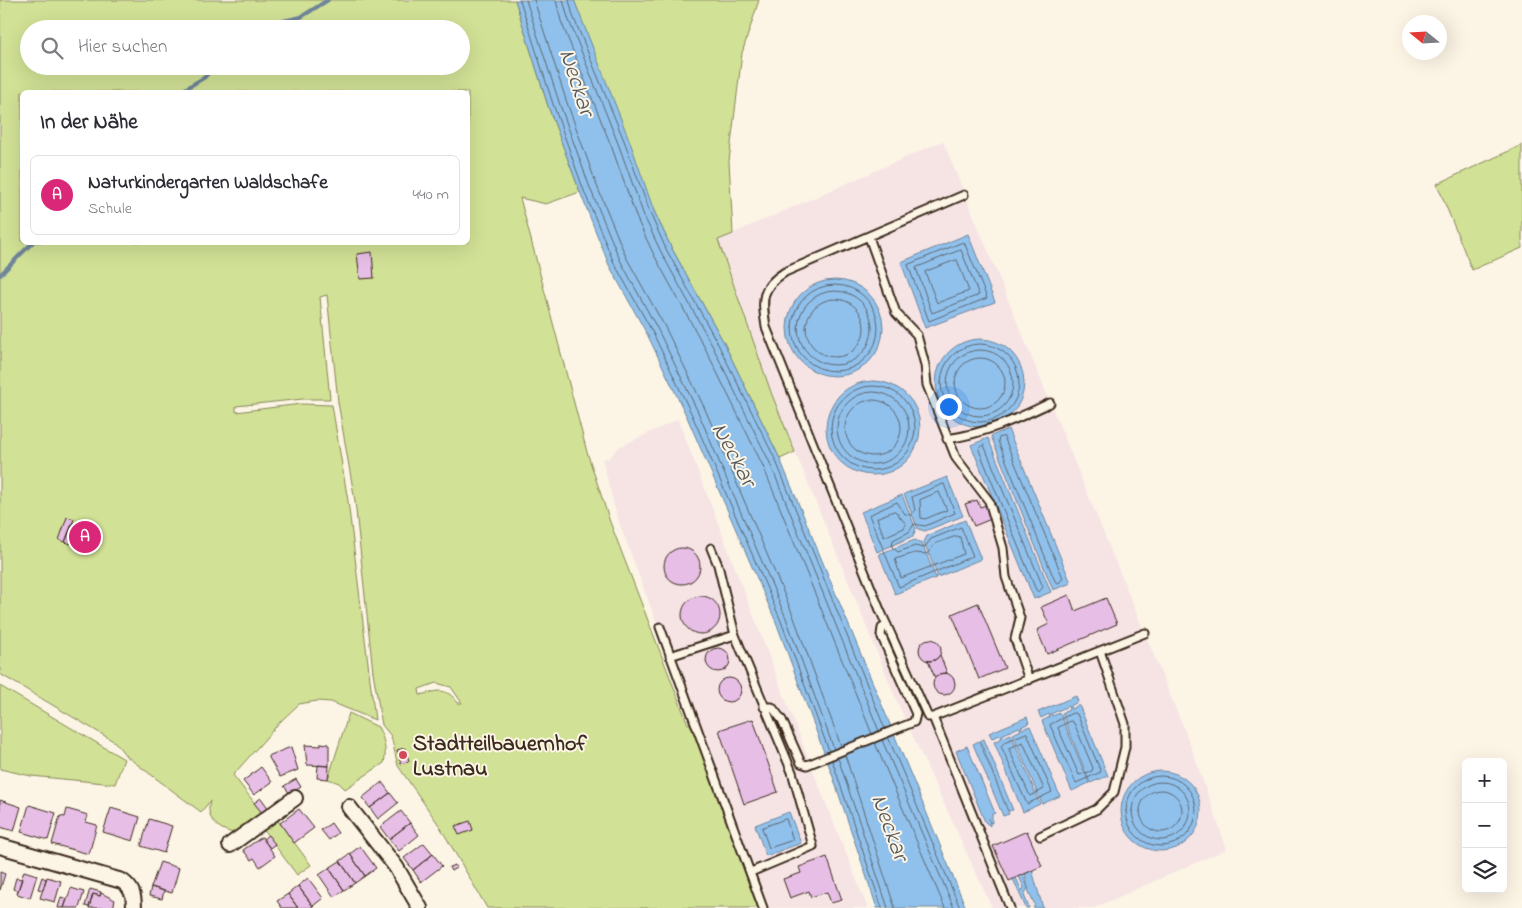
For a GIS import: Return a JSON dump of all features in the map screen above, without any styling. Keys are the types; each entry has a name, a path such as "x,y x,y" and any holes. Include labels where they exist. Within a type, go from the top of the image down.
{"street":[{"path":"230,845 295,798"},
{"path":"349,808 396,867 420,908"},
{"path":"0,846 122,880 130,887 134,898 134,908"}],"lane":[{"path":"964,195 785,272 770,282 763,304 766,327 887,625 928,717 933,718 1145,633"},
{"path":"869,237 896,313 917,335 926,366 927,385 956,458 989,501 1003,548 1006,577 1020,618 1015,639 1030,680"},
{"path":"948,439 977,435 1013,421 1050,403"},
{"path":"711,548 718,565 735,635 792,772 813,846 751,872"},
{"path":"764,707 772,707 782,720 801,763 807,765 914,722 917,719 881,635 882,628 887,625"},
{"path":"660,627 763,908"},
{"path":"670,656 735,635"},
{"path":"1040,836 1097,809 1114,792 1119,778 1125,747 1125,724 1100,651"},
{"path":"933,718 1010,908"}],"shaded area":[{"path":"943,141 1189,741 1227,849 1094,908 992,908 898,704 772,395 718,240"},
{"path":"678,419 868,908 763,908 617,517 602,459 609,458 619,447"}],"green space":[{"path":"0,0 515,0 548,106 580,192 546,204 520,198 587,452 610,522 688,724 694,722 763,908 487,908 439,825 398,766 391,736 382,725 373,672 355,501 338,402 327,295 320,297 330,399 303,399 236,406 236,412 301,404 332,405 348,501 375,720 331,702 317,701 299,704 281,721 233,775 263,814 242,831 234,833 228,832 214,823 209,813 210,801 201,812 126,756 115,742 0,674","holes":["436,683 451,687 462,703 458,703 449,694 441,691 420,695 419,689"]},
{"path":"574,0 759,0 742,53 729,161 733,234 718,240 772,395 795,452 780,459 723,341 671,247 654,211"},
{"path":"1522,145 1522,248 1472,270 1437,184"},
{"path":"0,686 124,759 115,784 31,776 0,769"},
{"path":"349,713 378,727 385,753 384,763 345,789 339,783 328,779"},
{"path":"273,814 311,865 297,875 259,824"}],"water":[{"name":"Neckar","path":"515,0 574,0 630,142 654,211 671,247 723,341 780,459 966,908 877,908 832,774 776,622 687,417 648,336 609,265 548,106"},
{"path":"968,234 995,302 925,328 901,262"},
{"path":"835,280 853,284 869,294 879,310 883,328 879,346 869,362 853,372 835,376 817,372 801,362 791,346 787,328 791,310 801,294 817,284"},
{"path":"980,339 997,342 1005,346 1017,358 1021,366 1024,383 1021,400 1017,408 1005,420 997,424 980,427 963,424 955,420 943,408 939,400 936,383 939,366 943,358 955,346 963,342"},
{"path":"873,381 891,385 906,395 916,410 920,428 916,446 906,461 891,471 873,475 855,471 840,461 830,446 826,428 830,410 840,395 855,385"},
{"path":"1008,429 1071,583 1053,590 991,436"},
{"path":"988,438 1051,592 1034,599 971,445"},
{"path":"947,477 963,516 925,531 918,529 904,494"},
{"path":"902,495 916,529 913,536 877,552 861,512"},
{"path":"965,520 981,559 938,577 924,542 927,536"},
{"path":"915,540 922,543 936,578 895,594 879,554"},
{"path":"1076,696 1078,702 1070,706 1071,709 1079,705 1108,776 1090,783 1062,713 1069,710 1068,706 1051,714 1052,716 1060,713 1089,783 1072,791 1042,721 1050,717 1049,714 1041,718 1038,712"},
{"path":"1027,717 1029,723 1021,727 1022,729 1030,726 1060,796 1042,804 1013,734 1021,730 1019,727 1002,735 1004,737 1011,734 1040,804 1023,812 994,742 1002,738 1000,735 992,738 989,733"},
{"path":"984,739 1013,810 1008,811 980,741"},
{"path":"979,741 1009,814 1003,816 973,744"},
{"path":"967,746 995,813 992,814 992,823 990,823 989,818 990,826 985,822 956,751"},
{"path":"1161,771 1176,774 1189,783 1198,796 1201,811 1198,826 1189,839 1176,848 1161,851 1146,848 1133,839 1124,826 1121,811 1124,796 1133,783 1146,774"},
{"path":"789,812 801,843 766,856 755,825"},
{"path":"1032,870 1043,908 1033,908 1035,905 1029,892 1025,874"},
{"path":"1023,875 1028,888 1024,895 1029,908 1026,908 1013,879 1016,878 1022,891 1024,888 1019,876"}],"pier":[{"path":"892,726 895,734 825,763 822,754"}],"building":[{"path":"372,252 374,278 360,279 357,254"},
{"path":"977,500 980,507 986,505 991,519 974,526 965,504"},
{"path":"67,517 74,519 65,542 59,540"},
{"path":"73,523 78,525 71,544 65,542"},
{"path":"682,548 694,554 700,566 694,578 682,584 670,578 664,566 670,554"},
{"path":"1069,595 1075,611 1106,598 1117,624 1047,654 1037,630 1049,624 1041,607"},
{"path":"701,596 714,602 720,615 714,628 701,634 688,628 682,615 688,602"},
{"path":"978,603 1005,668 979,679 952,614"},
{"path":"930,639 938,642 941,650 938,658 930,661 922,658 919,650 922,642"},
{"path":"718,648 726,652 730,660 726,668 718,672 710,668 706,660 710,652"},
{"path":"940,655 947,673 939,674 935,678 928,661 935,660"},
{"path":"944,673 952,676 955,684 952,692 944,695 936,692 933,684 936,676"},
{"path":"729,678 738,681 741,690 738,699 729,702 720,699 717,690 720,681"},
{"path":"753,719 778,792 744,804 719,730"},
{"path":"321,743 329,744 329,766 307,765 305,745 321,746"},
{"path":"291,747 298,770 280,777 268,756"},
{"name":"Stadtteilbauernhof Lustnau","path":"405,748 409,761 401,764 397,750"},
{"path":"318,765 329,766 328,779 317,778"},
{"path":"261,767 272,782 254,795 243,781"},
{"path":"296,779 301,787 290,794 284,786"},
{"path":"382,782 390,793 370,808 362,798"},
{"path":"390,793 398,803 378,819 370,808"},
{"path":"261,798 269,809 263,814 254,803"},
{"path":"0,800 21,807 14,831 0,827"},
{"path":"29,805 56,813 48,840 21,832"},
{"path":"111,808 140,817 133,841 103,832"},
{"path":"67,809 88,815 86,822 97,825 89,854 52,844 60,816 65,817"},
{"path":"299,809 314,828 294,843 280,823"},
{"path":"401,811 410,823 389,839 380,827"},
{"path":"149,819 172,826 164,853 141,846"},
{"path":"470,821 473,830 459,835 455,826"},
{"path":"331,823 338,833 329,840 321,830"},
{"path":"410,823 419,835 399,851 389,839"},
{"path":"1027,831 1042,866 1009,881 993,846"},
{"path":"268,835 275,844 270,848 263,839"},
{"path":"262,837 275,856 260,867 254,858 251,860 243,850"},
{"path":"424,843 433,854 413,870 404,858"},
{"path":"360,846 376,868 365,876 350,854"},
{"path":"350,854 365,876 355,883 340,861"},
{"path":"433,854 442,866 421,882 413,870"},
{"path":"827,857 842,900 831,903 827,892 811,897 809,891 790,898 783,879 801,873 799,867"},
{"path":"340,861 355,883 344,890 329,868"},
{"path":"160,862 179,868 172,893 151,887"},
{"path":"455,865 456,868 451,871 449,867"},
{"path":"329,868 344,890 334,897 319,875"},
{"path":"24,871 37,875 30,898 17,894"},
{"path":"0,872 5,874 0,890"},
{"path":"42,877 46,879 43,890 38,889"},
{"path":"47,877 61,881 55,902 40,898"},
{"path":"16,878 22,879 18,891 13,889"},
{"path":"308,878 323,898 313,906 298,886"},
{"path":"298,886 313,906 310,908 298,908 288,894"},
{"path":"151,887 164,891 162,899 149,896"},
{"path":"71,888 84,892 79,908 64,908"},
{"path":"90,889 101,892 100,896 93,894 89,907 85,906"},
{"path":"101,893 115,900 113,908 89,908 93,894 100,896"},
{"path":"288,894 298,908 282,908 277,901"},
{"path":"61,897 67,899 64,908 58,908"}],"waterway":[{"path":"288,20 301,17 328,0"},
{"path":"183,90 207,75"},
{"path":"0,275 30,245"}],"place":[{"name":"Naturkindergarten Waldschafe","path":"85,537"},
{"name":"Stadtteilbauernhof Lustnau","path":"403,755"}]}
